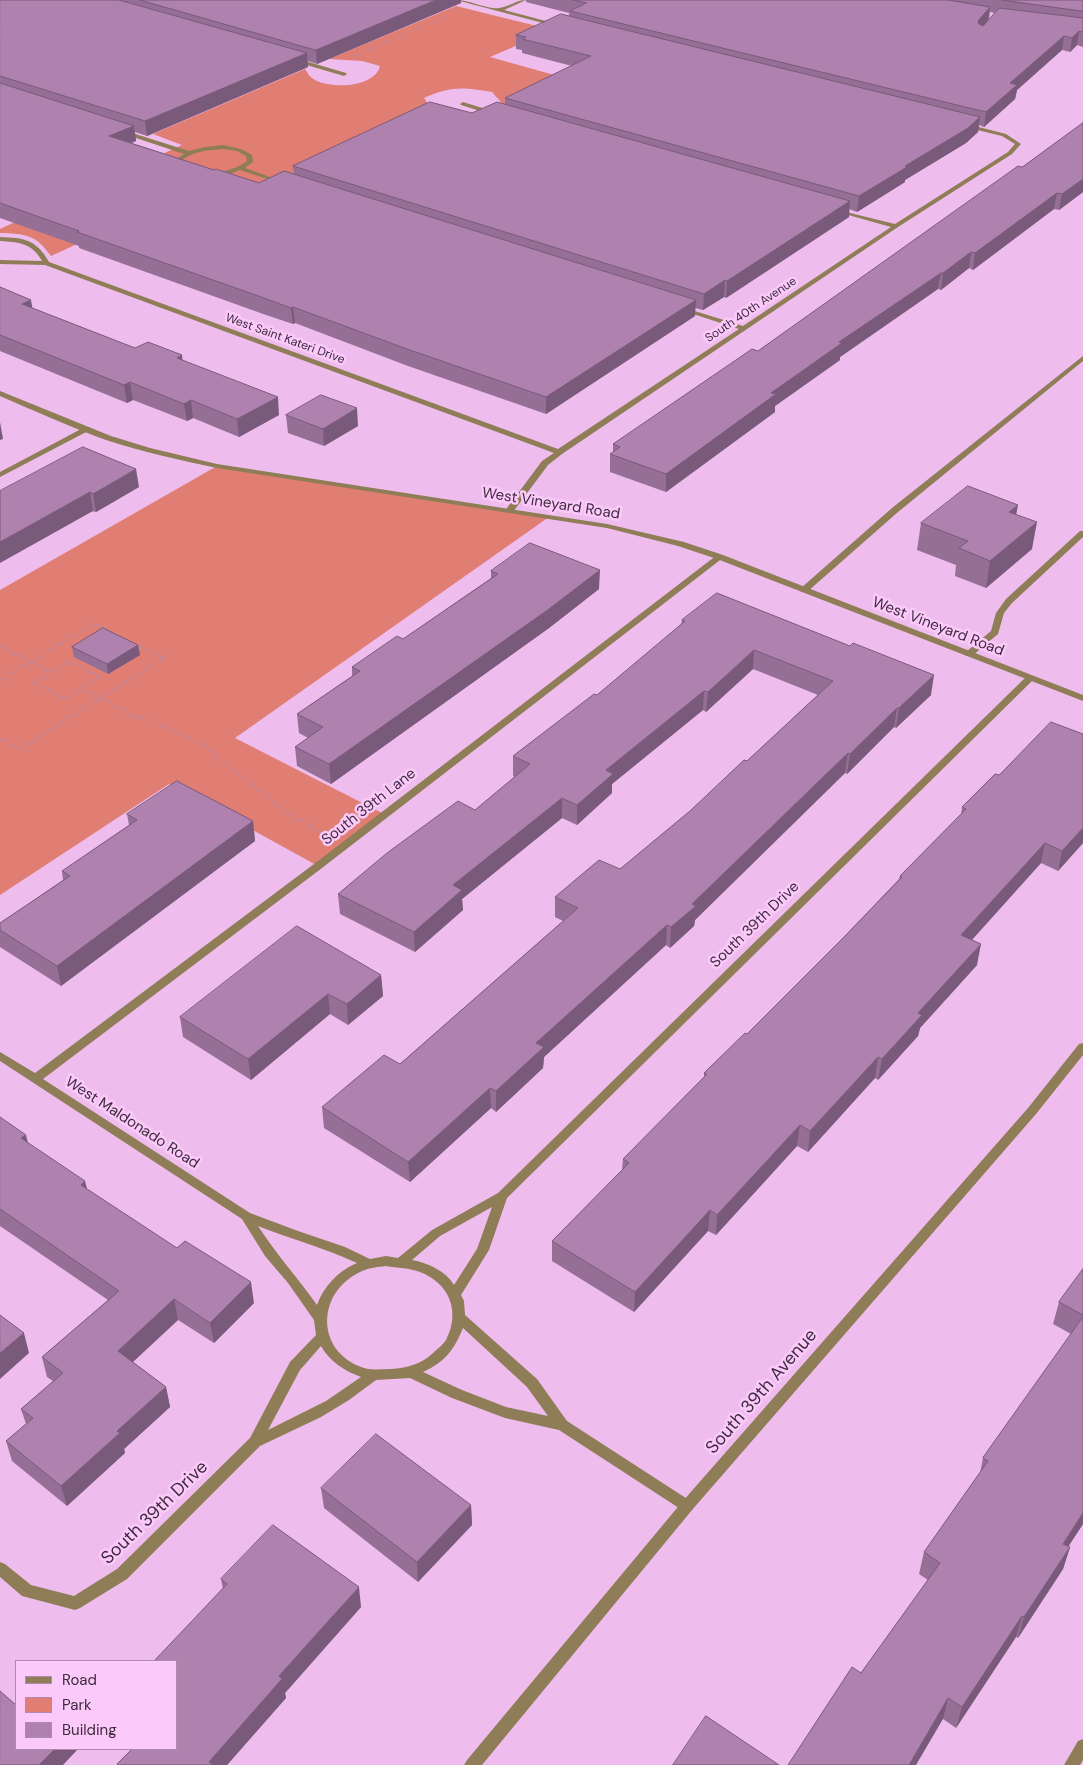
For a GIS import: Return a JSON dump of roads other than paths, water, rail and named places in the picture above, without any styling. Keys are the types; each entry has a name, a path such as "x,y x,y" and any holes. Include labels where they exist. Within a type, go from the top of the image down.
{"street":[{"path":"458,0 568,27"},
{"path":"500,10 524,0"},
{"path":"288,58 344,74"},
{"path":"462,104 500,115"},
{"name":"South 40th Avenue","path":"510,510 545,463 559,452 896,226 1010,153 1018,144 1004,136 965,126"},
{"path":"113,129 188,153"},
{"path":"242,169 250,162 249,155 239,150 222,147 204,148 188,153 180,159 180,166 190,172 216,174 242,169 289,184"},
{"path":"832,208 896,226"},
{"path":"0,238 21,240 34,245 46,263"},
{"name":"West Saint Kateri Drive","path":"0,262 46,263 559,452"},
{"path":"679,308 744,328"},
{"path":"804,590 895,510 1083,358"},
{"name":"West Vineyard Road","path":"0,393 86,430 125,444 217,466 510,510 632,532 681,544 720,557 1083,698"},
{"path":"0,475 86,430"},
{"path":"969,654 995,632 1000,613 1009,601 1083,534"},
{"name":"South 39th Lane","path":"35,1079 345,845 720,557"},
{"name":"South 39th Drive","path":"403,1261 436,1233 502,1196 1030,678"},
{"name":"South 39th Avenue","path":"472,1765 688,1506 1025,1118 1083,1047"},
{"name":"West Maldonado Road","path":"0,1056 246,1216 341,1250 369,1264"},
{"name":"South 39th Drive","path":"455,1294 483,1250 502,1196"},
{"name":"West Maldonado Road","path":"246,1216 269,1253 292,1280 319,1317"},
{"path":"386,1260 403,1261 420,1264 447,1281 460,1306 460,1318 456,1336 446,1352 430,1364 410,1372 392,1376 373,1375 350,1367 332,1354 322,1337 319,1317 324,1300 335,1284 350,1272 369,1264 386,1260"},
{"path":"460,1318 532,1383 562,1425"},
{"name":"South 39th Drive","path":"0,1568 27,1591 75,1603 122,1574 255,1442 295,1366 322,1337"},
{"path":"410,1372 457,1394 505,1412 562,1425 688,1506"},
{"name":"South 39th Drive","path":"255,1442 306,1420 346,1397 373,1375"},
{"path":"1072,1765 1083,1746"}]}
